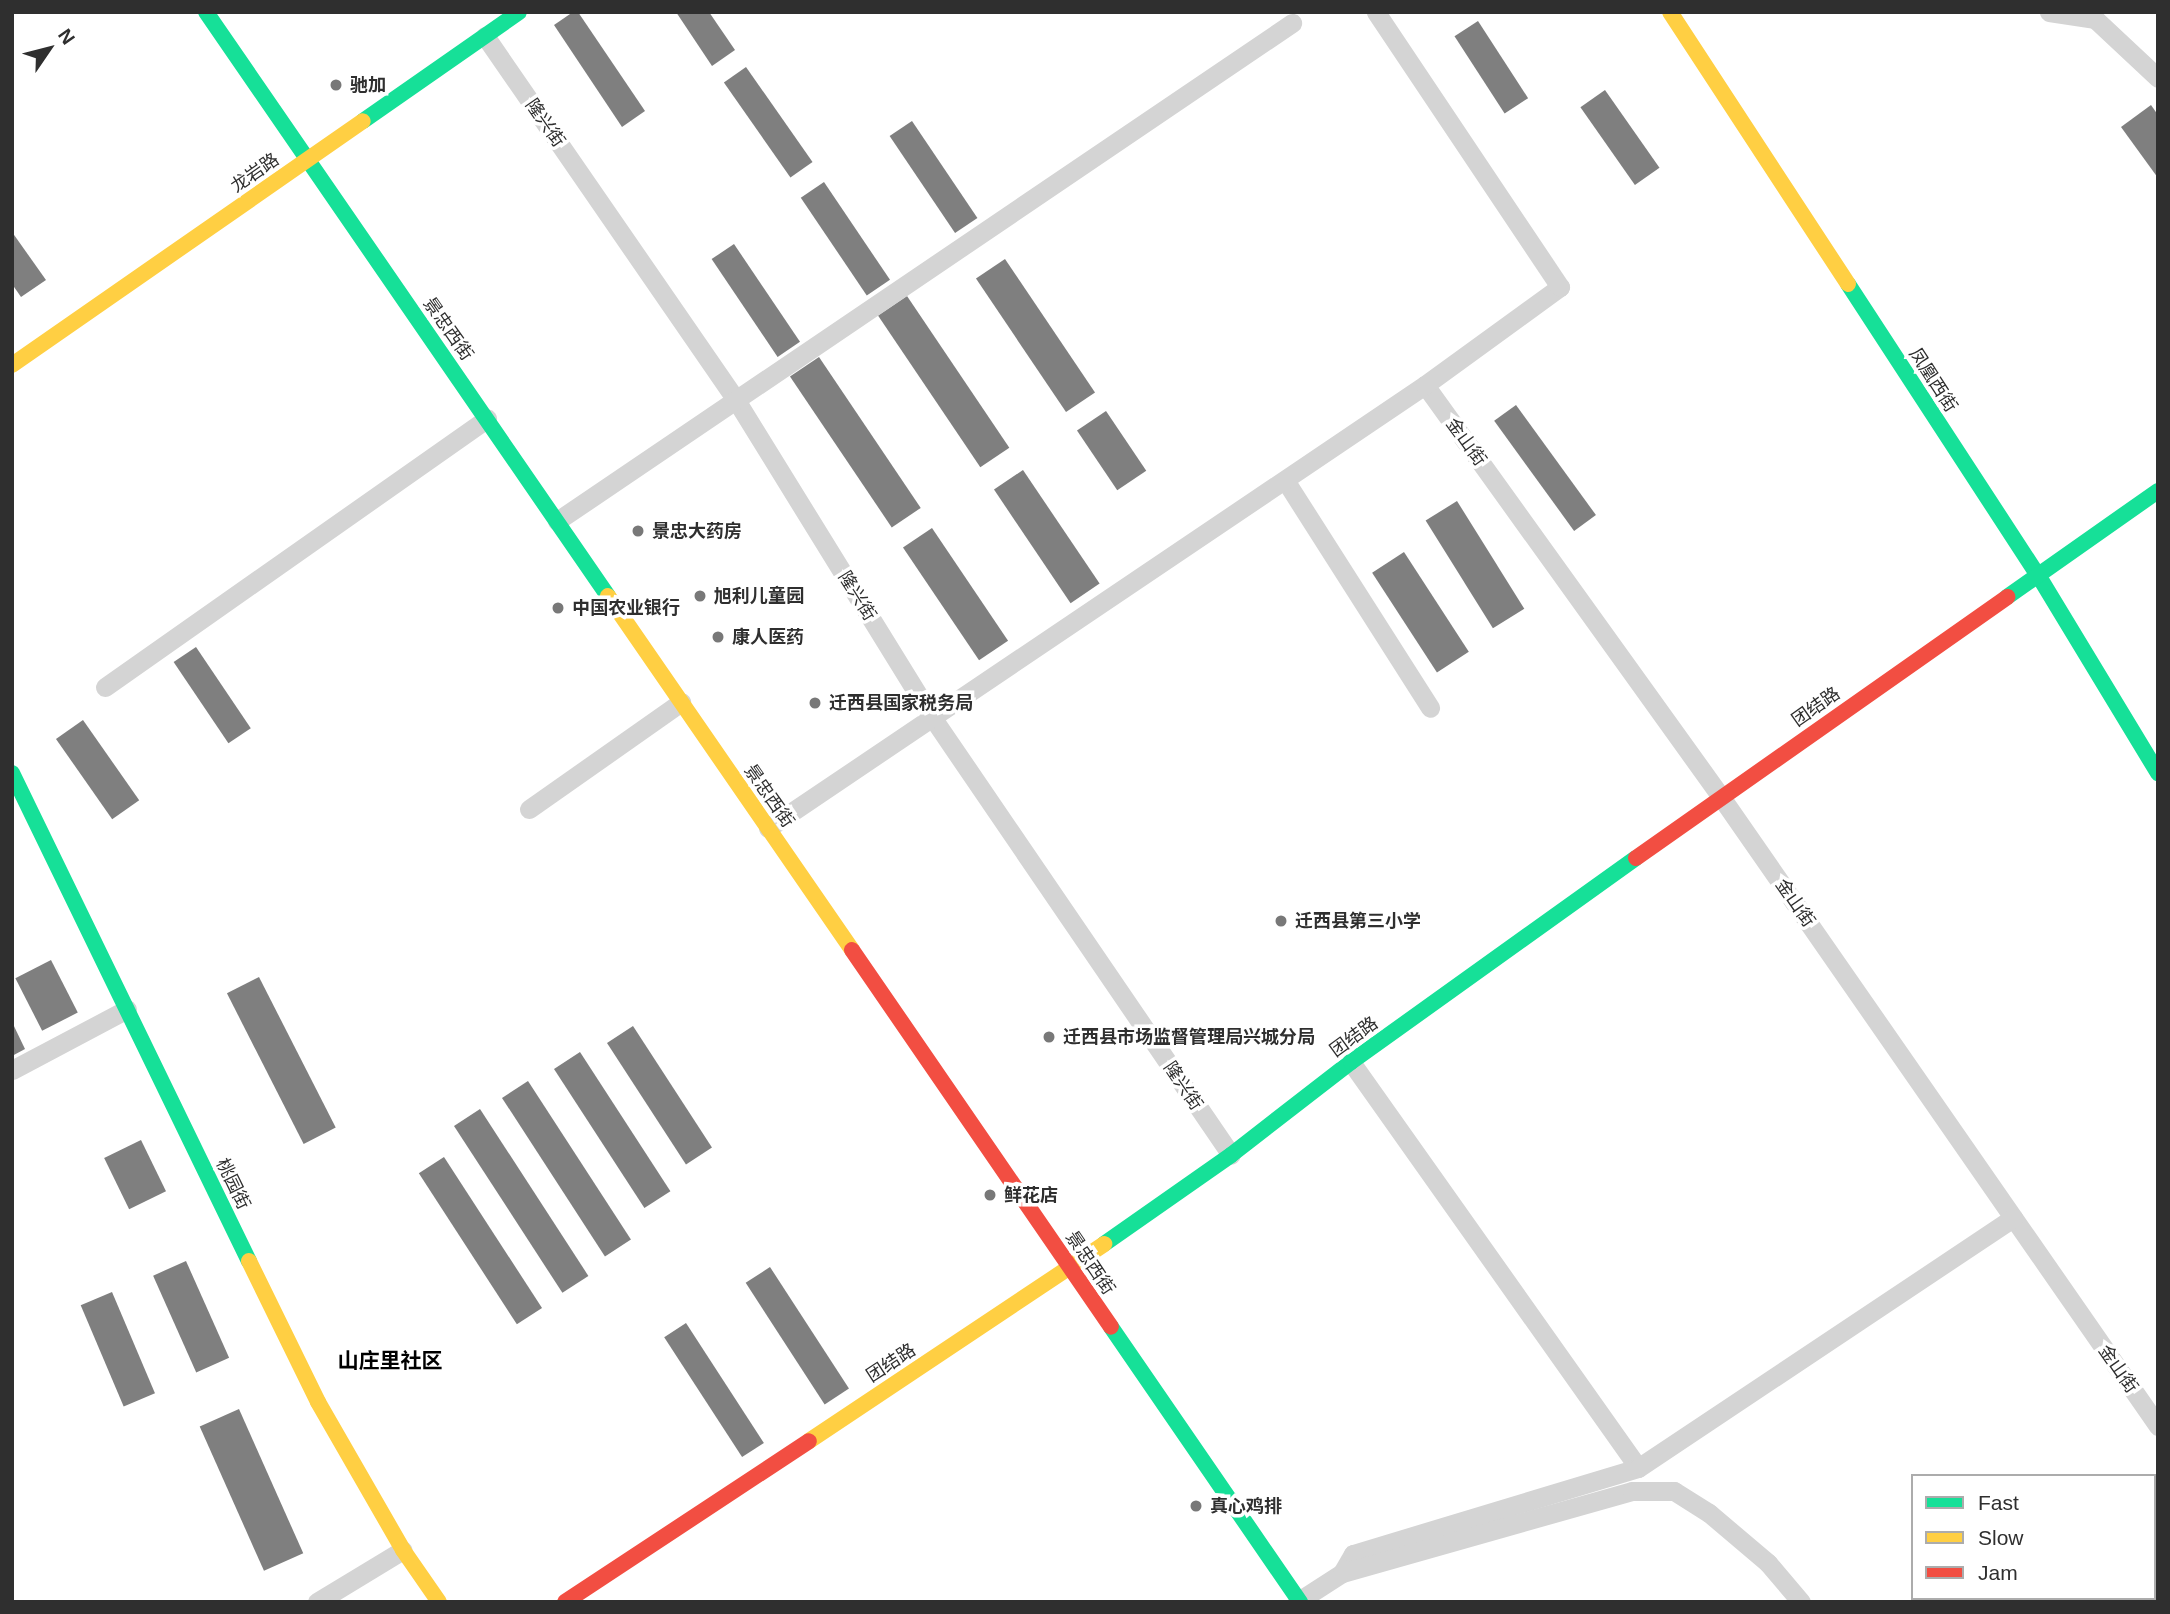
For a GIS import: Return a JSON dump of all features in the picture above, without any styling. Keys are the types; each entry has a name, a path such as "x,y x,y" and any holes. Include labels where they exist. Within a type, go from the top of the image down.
{"street":[{"name":"景忠西街","path":"206,12 1299,1601"},
{"name":"龙岩路","path":"12,365 519,12"},
{"path":"768,828 1425,385 1560,287 1376,12"},
{"name":"凤凰西街","path":"1670,12 2038,575 2158,773"},
{"path":"2049,12 2095,19 2158,78"},
{"path":"557,521 1292,23"},
{"name":"隆兴街","path":"485,36 736,400 932,717 1231,1155"},
{"name":"金山街","path":"1425,385 1721,797 2158,1426"},
{"path":"105,687 486,419"},
{"path":"1285,480 1430,708"},
{"name":"团结路","path":"565,1602 1070,1268 1231,1155 1351,1062 1721,797 2158,491"},
{"path":"529,809 681,702"},
{"name":"桃园街","path":"12,773 318,1402 403,1550 439,1602"},
{"path":"12,1070 127,1009"},
{"path":"1351,1062 1638,1468"},
{"path":"1342,1573 1353,1554 1638,1468 2013,1218"},
{"path":"1299,1601 1342,1573 1632,1491 1674,1491 1709,1513 1758,1554 1801,1602"},
{"path":"317,1602 403,1550"}],"building":[{"path":"573,12 578,12 645,111 622,127 554,25"},
{"path":"676,12 709,12 735,50 712,66"},
{"path":"1478,21 1528,98 1505,113 1455,36"},
{"path":"746,67 813,162 790,178 724,82"},
{"path":"1605,90 1659,168 1635,185 1580,107"},
{"path":"2151,105 2158,115 2158,178 2121,127"},
{"path":"912,121 977,218 955,233 890,136"},
{"path":"824,182 890,280 867,295 801,198"},
{"path":"12,232 46,280 21,297 12,284"},
{"path":"734,244 800,342 778,357 712,259"},
{"path":"1005,259 1095,392 1066,412 976,279"},
{"path":"907,296 1009,448 980,467 878,316"},
{"path":"819,357 921,508 892,527 790,377"},
{"path":"1516,405 1596,515 1574,531 1494,421"},
{"path":"1106,411 1146,471 1117,490 1077,431"},
{"path":"1023,470 1100,584 1071,603 994,490"},
{"path":"1457,501 1524,609 1493,628 1426,521"},
{"path":"932,528 1008,641 979,660 903,548"},
{"path":"1404,552 1469,652 1437,672 1372,573"},
{"path":"196,647 251,728 228,743 174,662"},
{"path":"83,720 139,800 112,819 56,739"},
{"path":"51,960 78,1013 42,1031 15,978"},
{"path":"259,977 336,1128 304,1144 227,993"},
{"path":"12,1022 25,1049 12,1056"},
{"path":"633,1026 712,1148 686,1164 607,1043"},
{"path":"580,1052 670,1191 644,1208 554,1069"},
{"path":"528,1081 631,1240 605,1256 502,1098"},
{"path":"480,1109 588,1276 562,1293 454,1126"},
{"path":"141,1140 166,1191 129,1209 104,1158"},
{"path":"444,1157 542,1308 517,1324 419,1173"},
{"path":"186,1261 229,1358 196,1372 153,1276"},
{"path":"770,1267 849,1389 825,1404 746,1283"},
{"path":"112,1292 155,1393 124,1407 81,1305"},
{"path":"686,1323 764,1443 742,1457 664,1337"},
{"path":"239,1409 303,1553 264,1571 200,1426"}],"traffic: fast":[{"path":"206,12 608,596"},
{"path":"363,121 519,12"},
{"path":"1848,284 2038,575 2158,773"},
{"path":"2007,597 2158,491"},
{"path":"12,773 249,1261"},
{"path":"1104,1244 1231,1155 1351,1062 1636,858"},
{"path":"1111,1327 1300,1602"}],"traffic: slow":[{"path":"1670,12 1848,284"},
{"path":"12,365 363,121"},
{"path":"608,596 852,950"},
{"path":"809,1441 1104,1244"},
{"path":"249,1261 318,1402 403,1550 439,1602"}],"traffic: jam":[{"path":"1636,858 2007,597"},
{"path":"852,950 1111,1327"},
{"path":"565,1602 809,1441"}],"place":[{"name":"驰加","path":"336,85"},
{"name":"景忠大药房","path":"638,531"},
{"name":"旭利儿童园","path":"700,596"},
{"name":"中国农业银行","path":"558,608"},
{"name":"康人医药","path":"718,637"},
{"name":"迁西县国家税务局","path":"815,703"},
{"name":"迁西县第三小学","path":"1281,921"},
{"name":"迁西县市场监督管理局兴城分局","path":"1049,1037"},
{"name":"鲜花店","path":"990,1195"},
{"name":"真心鸡排","path":"1196,1506"}],"district":[{"name":"山庄里社区","path":"390,1361"}]}
